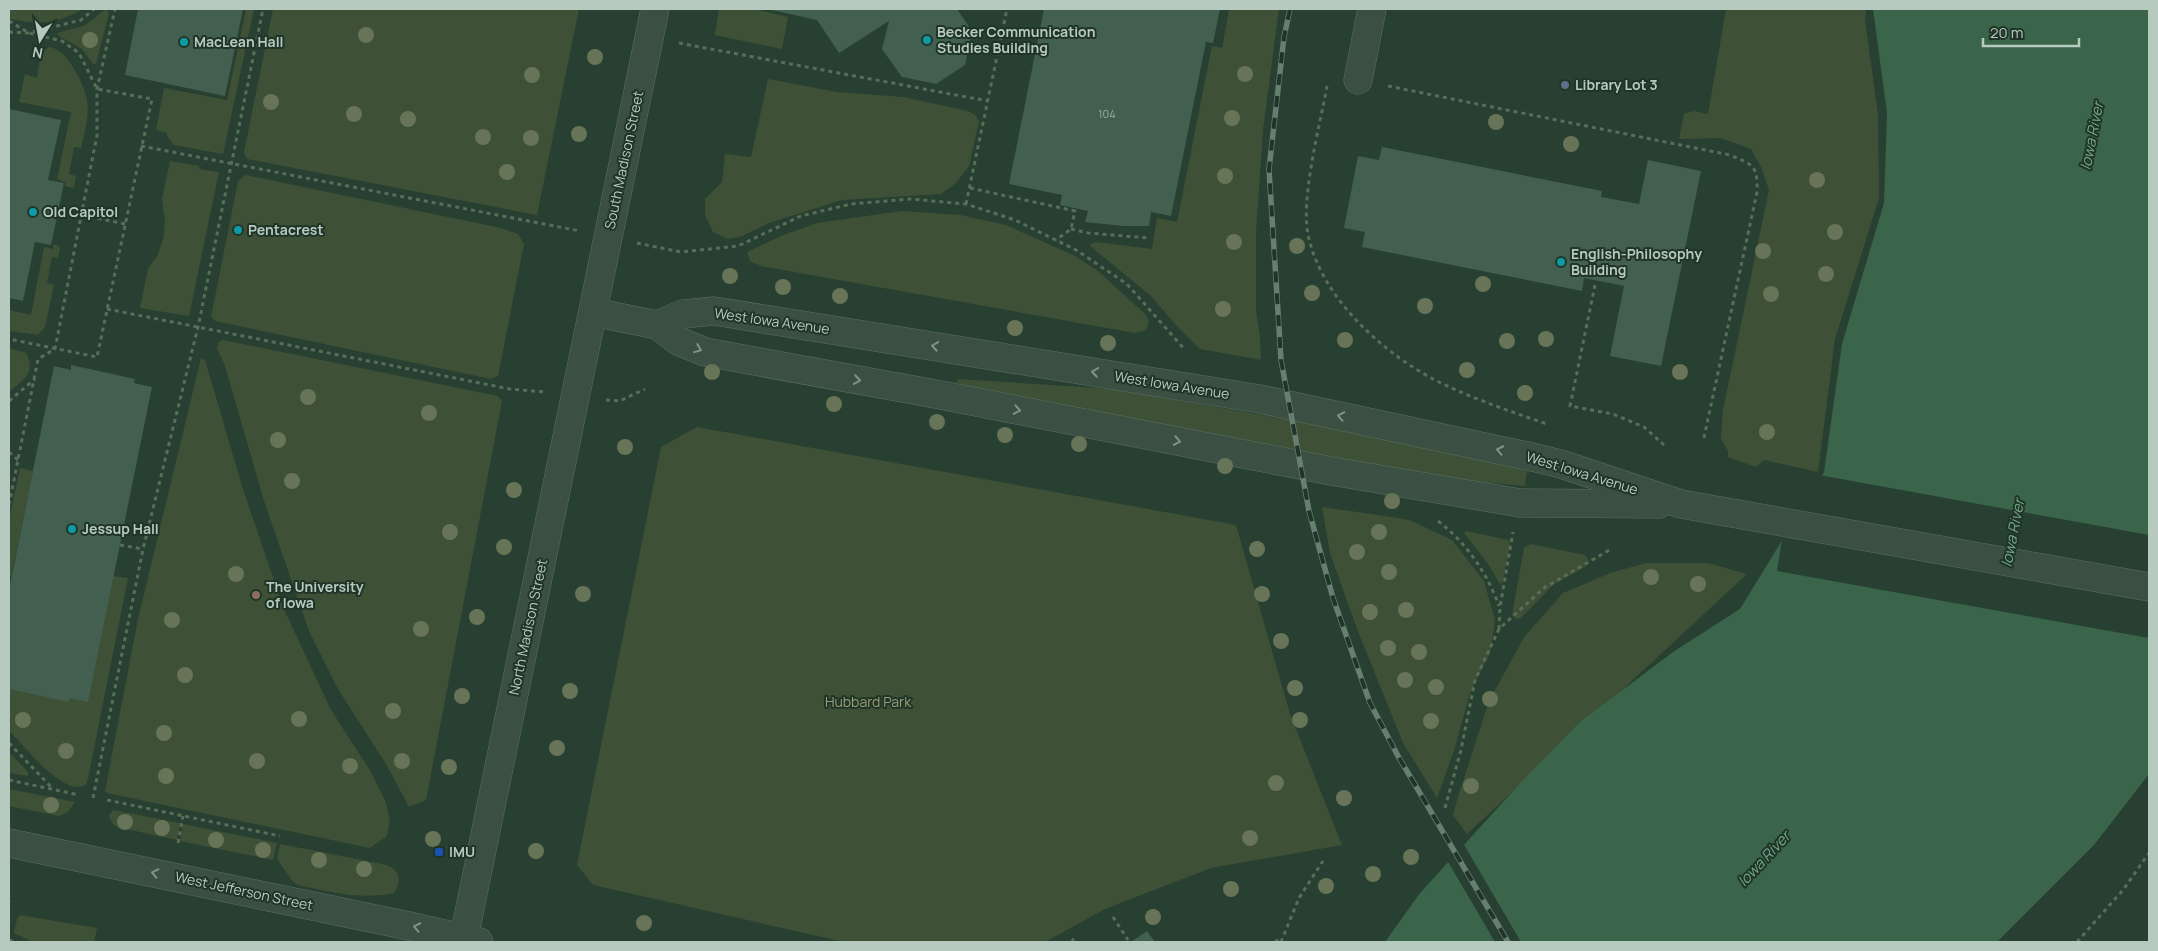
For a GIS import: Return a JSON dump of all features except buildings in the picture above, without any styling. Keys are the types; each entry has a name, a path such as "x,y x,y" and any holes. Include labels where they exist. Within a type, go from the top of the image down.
{"street":[{"name":"South Madison Street","path":"593,312 656,9"},
{"path":"1358,80 1372,9"},
{"name":"West Iowa Avenue","path":"657,324 683,314 714,311 1260,399 1546,460 1681,504 2149,587"},
{"name":"West Iowa Avenue","path":"593,312 657,324 678,341 705,352 930,393 1340,473 1520,503 1681,504"},
{"name":"North Madison Street","path":"469,941 593,312"},
{"name":"West Jefferson Street","path":"9,843 469,941"}],"path":[{"path":"9,21 29,33 81,20 94,9"},
{"path":"9,506 36,379 38,359 55,349 97,135 96,89 115,9"},
{"path":"94,798 143,549 198,327 263,9"},
{"path":"966,204 1007,9"},
{"path":"9,32 29,33 62,41 79,53 96,89"},
{"path":"650,37 988,101"},
{"path":"1544,423 1440,383 1388,349 1339,301 1322,272 1308,239 1306,201 1329,76 1358,80 1730,155 1750,164 1757,175 1757,192 1703,442"},
{"path":"9,339 97,357 152,100 96,89"},
{"path":"141,146 570,229"},
{"path":"970,188 1075,211 1071,229 1056,240"},
{"path":"671,250 681,252 738,246 801,216 851,204 910,199 966,204 1015,220 1056,240 1076,250 1127,284 1184,350"},
{"path":"82,215 125,224"},
{"path":"1071,229 1088,234 1149,238"},
{"path":"1595,285 1570,406 1613,414 1644,427 1664,444"},
{"path":"107,309 510,389 537,391"},
{"path":"9,401 36,379"},
{"path":"576,398 620,401 645,389"},
{"path":"9,452 18,461"},
{"path":"1432,516 1455,535 1476,558 1493,588 1500,607"},
{"path":"120,545 143,549"},
{"path":"1445,808 1461,750 1475,680 1499,629 1544,588 1611,549"},
{"path":"9,743 53,789"},
{"path":"9,780 79,795"},
{"path":"107,800 280,836"},
{"path":"178,843 183,816"},
{"path":"2077,942 2123,890 2149,853"},
{"path":"1275,942 1281,940 1299,898 1323,861"},
{"path":"1113,917 1128,940"},
{"path":"1072,942 1075,935"},
{"path":"9,940 17,942"}],"green space":[{"path":"9,9 83,9 64,18 48,22 30,22 10,19"},
{"path":"106,9 109,13 96,64 93,64 82,49 57,33 84,26"},
{"path":"246,9 254,9 223,154 174,145 167,136 167,133 156,130 164,88 227,100"},
{"path":"273,9 579,9 537,215 247,159 244,152"},
{"path":"719,9 754,9 788,17 782,49 715,35"},
{"path":"1229,9 1279,9 1263,130 1256,232 1256,309 1261,360 1200,349 1151,296 1089,245 1096,242 1152,249 1157,218 1177,222 1212,46 1222,48"},
{"path":"1726,9 1866,9 1865,19 1878,115 1879,198 1835,339 1818,472 1764,460 1756,467 1728,457 1728,451 1721,438 1723,410 1769,190 1761,167 1751,149 1720,138 1679,139 1684,114 1694,111 1708,114"},
{"path":"51,47 62,53 74,69 87,99 86,126 81,148 74,147 69,174 76,176 74,188 65,186 65,182 57,179 71,112 19,102 25,74 37,78 42,55 47,48"},
{"path":"768,79 837,92 903,97 968,111 975,115 979,121 969,166 956,183 941,194 842,200 769,223 740,237 728,239 713,232 705,215 705,199 722,182 725,154 751,157"},
{"path":"170,161 219,172 189,316 140,308 148,269 157,256 163,240 165,222 162,199"},
{"path":"245,175 501,228 518,234 524,244 498,376 491,379 215,321 211,317 238,181"},
{"path":"902,211 960,215 1006,225 1073,255 1097,270 1145,314 1149,322 1146,330 1135,333 761,266 750,261 747,252 781,236 817,223"},
{"path":"54,244 60,247 58,258 52,257 47,283 54,285 45,327 38,335 9,331 9,310 31,315 44,247 53,249"},
{"path":"223,340 498,396 502,401 426,800 409,807 386,764 338,689 309,631 264,501 225,366 217,348 218,343"},
{"path":"9,348 26,353 30,365 27,375 9,392"},
{"path":"201,358 205,360 242,486 283,607 331,710 371,772 386,803 390,820 387,836 370,848 107,793 105,791 138,619"},
{"path":"958,379 1113,389 1433,445 1527,471 1525,486 1467,481 1113,420 956,383"},
{"name":"Hubbard Park","path":"697,427 1236,525 1290,714 1342,845 1211,868 1105,909 1045,942 844,942 593,885 577,865 661,447"},
{"path":"20,468 33,471 11,577 9,576 9,520"},
{"path":"1322,507 1412,521 1452,540 1484,581 1495,620 1490,653 1470,693 1454,751 1437,798 1403,743 1357,629 1330,553"},
{"path":"1466,531 1508,540 1510,545 1502,583 1500,584 1488,564 1464,533"},
{"path":"1530,544 1585,555 1589,561 1585,567 1553,585 1521,618 1516,619 1512,615 1524,548"},
{"path":"1646,563 1708,563 1747,574 1467,834 1453,815 1456,803 1489,701 1524,637 1563,593 1610,573"},
{"path":"113,576 128,578 88,779 86,784 77,787 56,778 9,730 9,689 69,701"},
{"path":"9,752 28,772 28,776 9,773"},
{"path":"9,789 75,802 68,812 59,816 9,806"},
{"path":"113,810 180,823 177,840 117,827 109,816"},
{"path":"183,824 277,843 273,860 180,841"},
{"path":"280,844 387,865 397,873 399,881 397,889 394,893 370,896 346,894 298,885 293,882 277,859"},
{"path":"20,915 97,928 94,942 33,942 14,933 17,919"}],"water":[{"name":"Iowa River","path":"1873,9 2149,9 2149,774 2094,845 1997,942 1385,942 1420,893 1526,777 1580,722 1673,652 1740,609 1824,472 1842,344 1884,203 1887,113"}],"pier":[{"path":"1819,475 2149,535 2149,638 1777,571 1783,533"},
{"path":"1463,843 1521,942 1495,942 1447,860"}],"railway":[{"path":"1290,9 1284,37 1269,169 1281,360 1309,511 1333,598 1370,703 1398,756 1508,942"}],"place":[{"name":"Becker Communication Studies Building","path":"927,40"},
{"name":"MacLean Hall","path":"184,42"},
{"name":"Library Lot 3","path":"1565,85"},
{"name":"Old Capitol","path":"33,212"},
{"name":"Pentacrest","path":"238,230"},
{"name":"English-Philosophy Building","path":"1561,262"},
{"name":"Jessup Hall","path":"72,529"},
{"name":"The University of Iowa","path":"256,595"},
{"name":"IMU","path":"439,852"}]}
